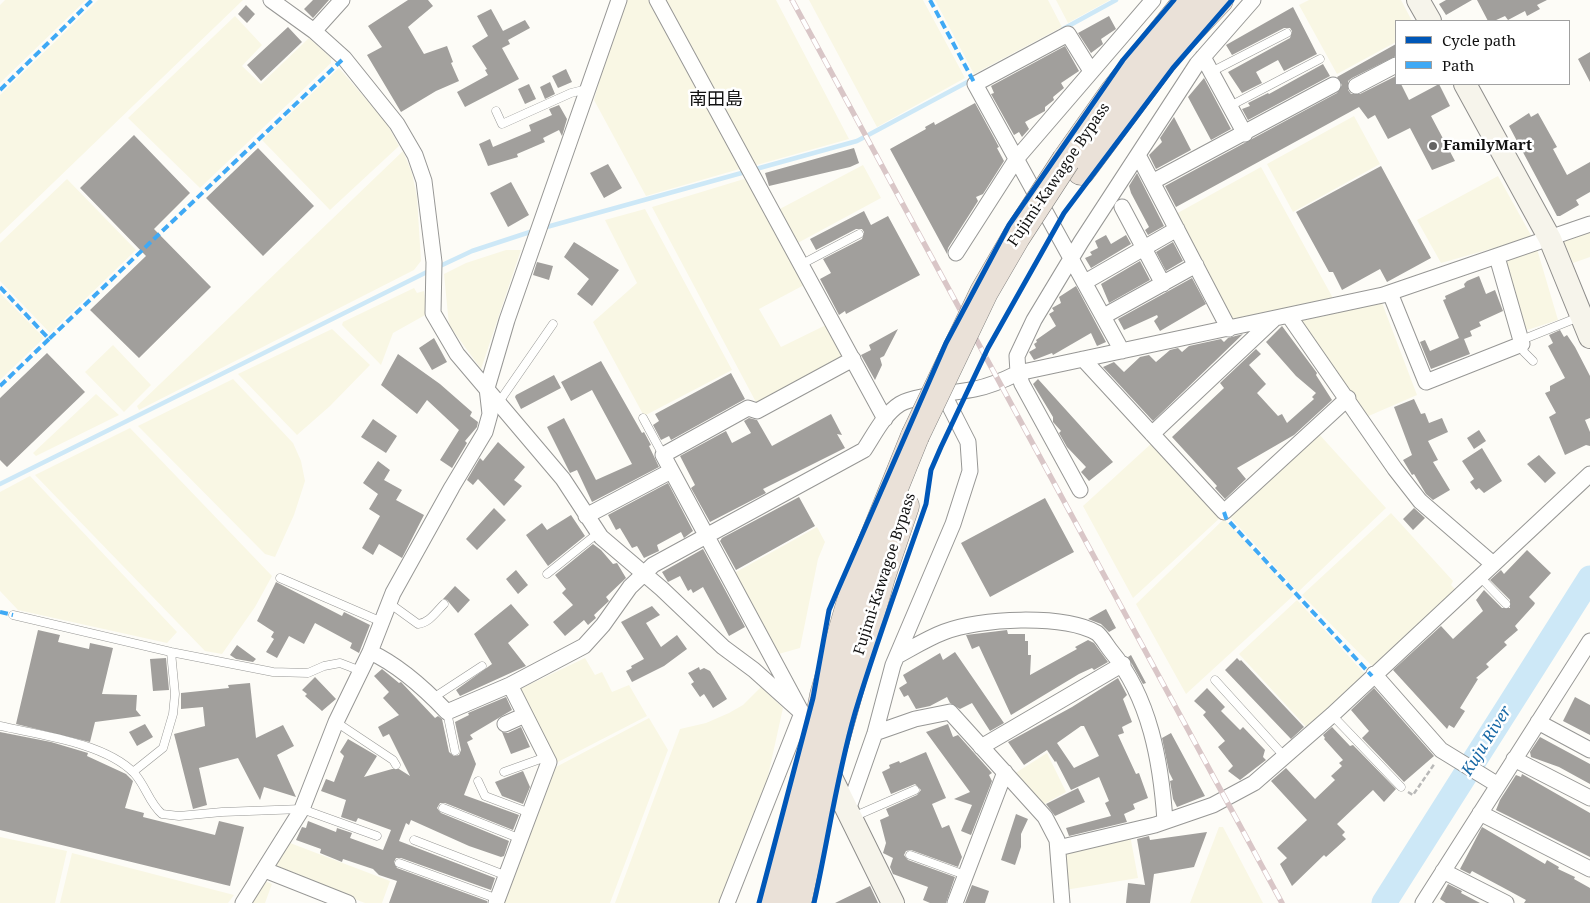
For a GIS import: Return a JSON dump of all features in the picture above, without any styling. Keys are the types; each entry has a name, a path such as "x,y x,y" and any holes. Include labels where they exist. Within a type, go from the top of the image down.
{"highway":[{"name":"Fujimi-Kawagoe Bypass","path":"775,903 815,742 824,695 858,577 923,439 984,322 1074,166 1114,92 1188,0"},
{"name":"Fujimi-Kawagoe Bypass","path":"1074,166 1171,50 1219,0"},
{"name":"Fujimi-Kawagoe Bypass","path":"797,903 828,770 886,560 923,439"}],"street":[{"path":"271,0 314,31 344,58 397,124 415,155 424,181 434,262 433,313 457,354 563,479 598,533 723,648 754,670 802,713"},
{"path":"314,31 342,0"},
{"path":"243,903 302,809 336,722 370,652 388,603 452,487 485,432 490,414 487,388 507,320 619,0"},
{"path":"657,0 885,419"},
{"path":"956,253 1017,158 1154,0"},
{"path":"1080,490 1018,373 1017,356 1034,320 1071,258 1138,155 1203,57 1253,0"},
{"path":"1091,71 1068,34 975,84 1122,351"},
{"path":"1203,57 1245,134"},
{"path":"1356,86 1395,66"},
{"path":"1152,182 1245,134 1333,85"},
{"path":"1466,85 1550,239 1590,337"},
{"path":"1138,155 1229,329"},
{"path":"1122,207 1163,284"},
{"path":"370,652 385,659 433,698 447,712 510,685 584,646 603,625 630,587 653,566 864,450 885,419 900,404 975,389 999,382 1018,373 1273,320 1390,293 1590,224"},
{"path":"1085,282 1176,228"},
{"path":"1390,293 1426,382 1522,344 1497,257"},
{"path":"1104,316 1196,265"},
{"path":"1290,316 1395,469 1420,501 1493,564"},
{"path":"1152,434 1273,320"},
{"path":"853,359 757,411 748,408 663,455 802,713 893,903"},
{"path":"1083,360 1224,512 1348,398"},
{"path":"849,814 897,656 953,524 970,471 968,442 943,394"},
{"path":"586,516 671,471"},
{"path":"1058,848 1165,821 1213,805 1247,787 1332,715 1590,474"},
{"path":"897,656 945,631 995,621 1059,621 1097,634 1123,664 1137,690 1162,775 1165,821"},
{"path":"1423,903 1590,641"},
{"path":"981,746 1123,664"},
{"path":"1374,674 1441,750 1498,785"},
{"path":"497,901 548,769 549,762 510,685"},
{"path":"875,733 915,719 950,712 1045,817 1057,840 1062,903"},
{"path":"727,903 802,713"},
{"path":"505,724 525,715"},
{"path":"1538,722 1590,750"},
{"path":"1514,759 1590,798"},
{"path":"955,903 1005,772"},
{"path":"1480,813 1590,869"},
{"path":"265,870 348,903"},
{"path":"1444,871 1506,903"}],"lane":[{"path":"1211,72 1287,33"},
{"path":"1230,106 1320,59"},
{"path":"496,111 502,124 571,93 588,89"},
{"path":"802,264 859,234"},
{"path":"1533,361 1524,352 1522,344 1524,339 1581,316"},
{"path":"499,402 553,324"},
{"path":"643,418 663,455"},
{"path":"547,574 598,533"},
{"path":"1480,577 1506,604"},
{"path":"280,578 382,622"},
{"path":"388,603 418,624 427,622 444,604"},
{"path":"13,615 171,652 273,672 308,673 324,666 340,663 361,671"},
{"path":"133,772 163,748 174,714 175,694 171,652"},
{"path":"433,698 482,666"},
{"path":"1215,680 1284,756"},
{"path":"447,712 455,751"},
{"path":"1332,715 1400,787"},
{"path":"336,722 393,760 396,765"},
{"path":"0,726 91,747 133,772 143,784 153,806 162,814 179,816 222,812 302,809 377,836"},
{"path":"504,772 546,757"},
{"path":"478,781 485,796 530,813"},
{"path":"849,814 915,790"},
{"path":"443,808 520,839"},
{"path":"414,840 507,876"},
{"path":"910,855 965,875"},
{"path":"399,863 497,901"}],"path":[{"path":"1400,787 1413,795 1441,755 1446,759 1450,755"}],"shaded area":[{"path":"5,0 86,0 0,83 0,5"},
{"path":"98,0 243,0 0,234 0,95"},
{"path":"627,0 652,0 743,168 646,196 594,100 607,53"},
{"path":"660,0 776,0 849,139 753,166"},
{"path":"809,0 923,0 965,78 877,127"},
{"path":"935,0 1048,0 1062,27 974,74"},
{"path":"1056,0 1110,0 1068,23"},
{"path":"1309,0 1401,0 1411,20 1395,20 1395,43 1337,74 1299,5"},
{"path":"235,16 262,45 242,66 261,84 309,38 331,58 331,63 200,188 128,118"},
{"path":"339,68 386,122 399,146 330,210 262,140"},
{"path":"1354,116 1380,164 1293,212 1267,164"},
{"path":"403,151 412,173 417,197 421,261 414,270 139,410 137,406"},
{"path":"863,165 881,198 794,245 776,211"},
{"path":"1261,167 1334,300 1230,320 1174,215"},
{"path":"1498,176 1532,237 1441,263 1417,220"},
{"path":"67,179 136,250 50,333 0,281 0,243"},
{"path":"744,179 748,182 804,285 759,309 781,347 828,324 845,356 757,404 652,207"},
{"path":"645,209 732,370 644,416 593,322 637,283 605,220"},
{"path":"1590,230 1590,257 1573,263 1563,240"},
{"path":"1537,249 1558,320 1524,331 1500,261"},
{"path":"506,250 521,250 481,369 449,325 444,274 466,263"},
{"path":"414,288 417,293 424,291 427,314 393,333 381,365 342,325 343,322"},
{"path":"0,293 44,338 0,380"},
{"path":"1382,303 1417,395 1364,418 1301,320"},
{"path":"332,329 370,365 330,406 297,435 238,374"},
{"path":"113,345 151,385 124,412 85,372"},
{"path":"233,379 293,443 301,461 305,481 294,515 275,557 265,554 138,426"},
{"path":"96,394 119,415 36,456 33,453"},
{"path":"130,428 272,576 255,607 222,654 205,651 35,475"},
{"path":"1318,433 1386,508 1298,592 1230,517"},
{"path":"1153,442 1221,517 1133,598 1083,506"},
{"path":"30,476 177,632 167,643 18,610 0,591 0,492"},
{"path":"1391,513 1453,581 1451,585 1456,590 1374,668 1302,595"},
{"path":"1224,519 1294,595 1186,694 1136,604"},
{"path":"817,527 825,542 818,559 800,648 775,655 729,576"},
{"path":"1297,600 1365,674 1308,729 1239,654"},
{"path":"585,658 595,675 602,672 612,692 629,685 647,716 556,763 518,690"},
{"path":"761,687 783,708 764,794 723,903 615,903 680,729 706,723 729,713 743,705"},
{"path":"649,718 668,750 610,903 504,903 556,767"},
{"path":"1047,753 1066,792 1041,806 1014,774"},
{"path":"1219,827 1223,827 1263,903 1190,903"},
{"path":"1130,835 1138,878 1065,890 1065,852"},
{"path":"0,837 67,851 55,903 0,903"},
{"path":"290,843 390,881 382,903 365,903 277,870 275,865"},
{"path":"72,853 234,895 228,903 60,903"},
{"path":"265,881 272,884 265,903 251,903"}],"building":[{"path":"313,0 329,0 313,18 304,9"},
{"path":"408,0 428,0 433,6 408,27 424,54 447,46 453,62 451,63 459,81 436,91 401,112 367,55 382,47 368,26"},
{"path":"1446,0 1472,0 1446,15 1439,4"},
{"path":"1477,0 1547,0 1537,5 1540,9 1527,16 1525,11 1508,20 1505,16 1496,20 1487,20"},
{"path":"246,5 255,14 247,23 238,14"},
{"path":"1293,7 1317,54 1284,71 1278,60 1256,72 1262,83 1242,93 1228,72 1290,38 1292,31 1290,28 1284,28 1232,55 1226,45"},
{"path":"491,9 503,31 525,20 530,28 508,40 510,44 502,48 519,79 465,107 457,92 488,75 485,70 487,69 472,46 488,36 477,16"},
{"path":"1109,16 1116,29 1101,39 1103,44 1091,53 1078,33"},
{"path":"288,27 302,42 261,81 247,65"},
{"path":"1395,45 1395,56 1352,78 1348,81 1348,90 1351,94 1360,94 1395,76 1395,85 1402,85 1409,100 1440,85 1450,106 1431,116 1455,161 1432,170 1410,128 1388,139 1375,115 1368,119 1359,107 1176,207 1165,186 1337,93 1342,85 1337,77"},
{"path":"1065,46 1079,71 1061,83 1064,88 1053,97 1054,100 1045,107 1045,111 1025,122 1029,129 1022,137 1019,132 1014,135 991,94 994,93 991,86"},
{"path":"1590,52 1590,82 1578,59"},
{"path":"1323,64 1330,76 1248,120 1242,109 1250,106 1248,103 1269,94"},
{"path":"566,69 572,82 558,88 552,76"},
{"path":"1204,78 1231,129 1211,140 1188,97"},
{"path":"550,82 555,94 545,99 540,87"},
{"path":"529,84 536,99 525,104 518,89"},
{"path":"975,103 999,147 997,148 1004,161 983,194 976,197 978,201 948,248 947,254 890,149 926,129 925,127 934,122 935,125"},
{"path":"559,105 567,119 562,136 559,130 543,138 545,142 517,154 518,157 488,166 479,144 490,139 493,147 531,131 529,125 552,115 549,109"},
{"path":"1529,113 1531,117 1538,113 1557,147 1553,149 1567,175 1590,162 1590,192 1576,200 1579,205 1560,216 1557,216 1509,126"},
{"path":"1174,117 1191,150 1156,169 1149,155 1162,142 1160,138"},
{"path":"134,135 190,193 154,229 211,287 139,358 90,310 146,256 80,188"},
{"path":"258,148 314,206 263,256 206,198"},
{"path":"854,148 859,163 850,167 769,186 765,173"},
{"path":"608,164 622,188 604,198 590,173"},
{"path":"1381,166 1431,258 1387,282 1380,269 1342,290 1333,272 1329,272 1296,212"},
{"path":"1137,173 1164,226 1148,235 1145,230 1149,227 1129,186"},
{"path":"511,182 529,215 508,227 490,193"},
{"path":"864,211 871,225 888,216 920,275 846,314 845,311 839,315 820,279 831,273 823,259 862,239 864,232 862,229 856,229 816,250 810,239"},
{"path":"1106,235 1111,244 1126,235 1131,244 1091,268 1085,258 1092,255 1090,252 1098,248 1095,241"},
{"path":"574,242 619,270 592,306 577,294 589,279 564,257"},
{"path":"1173,242 1183,261 1166,271 1156,252"},
{"path":"1140,261 1150,280 1109,303 1101,284"},
{"path":"537,262 553,266 549,280 533,275"},
{"path":"1479,276 1486,294 1495,290 1503,311 1479,322 1481,326 1470,331 1472,336 1464,339 1470,354 1431,369 1420,342 1425,340 1430,351 1459,338 1443,300 1446,299 1445,296 1465,287 1464,284 1467,281"},
{"path":"1192,278 1206,304 1160,331 1154,321 1158,317 1157,315 1124,330 1118,319"},
{"path":"1076,286 1106,342 1097,346 1091,333 1053,355 1052,353 1034,360 1029,352 1036,348 1034,344 1037,342 1036,340 1056,326 1049,314 1054,311 1052,308 1061,303 1059,297"},
{"path":"1282,326 1317,373 1316,375 1332,400 1294,435 1237,468 1246,479 1225,499 1215,488 1217,486 1172,437 1224,388 1220,383 1256,349 1261,354 1249,365 1266,384 1257,393 1278,416 1282,414 1287,423 1314,399 1312,397 1316,393 1296,376 1266,342"},
{"path":"898,329 884,356 880,358 882,365 875,380 861,355 871,350 869,345"},
{"path":"1560,330 1564,337 1567,335 1575,347 1590,376 1590,418 1585,420 1590,432 1590,446 1586,445 1565,455 1549,417 1556,413 1545,393 1550,391 1550,386 1565,378 1548,346 1553,343 1549,335"},
{"path":"1243,334 1153,421 1103,367 1114,362 1124,372 1140,357 1149,355 1156,362 1170,350 1178,348 1182,352 1189,346 1221,339 1224,342 1228,338"},
{"path":"434,338 447,362 432,370 419,348"},
{"path":"47,353 85,392 7,467 0,460 0,398"},
{"path":"398,354 440,384 472,412 470,416 478,422 477,427 465,441 467,443 452,468 440,460 459,430 427,400 417,414 381,385"},
{"path":"601,361 642,433 644,432 659,467 592,502 577,470 570,473 547,427 564,418 596,480 632,464 592,390 571,401 561,382"},
{"path":"731,373 745,399 671,440 669,436 661,440 653,425 659,421 655,414"},
{"path":"554,375 561,388 521,409 515,397 516,395"},
{"path":"1038,379 1113,462 1089,481 1081,472 1086,467 1067,447 1059,433 1061,431 1053,422 1053,417 1033,384"},
{"path":"1414,399 1421,414 1425,413 1429,423 1442,418 1448,432 1428,441 1438,460 1433,462 1450,490 1433,500 1426,494 1403,460 1412,455 1394,407"},
{"path":"831,414 842,435 837,434 845,448 763,489 766,493 710,522 691,488 695,485 680,456 726,431 732,443 751,433 744,421 749,418 757,420 772,446"},
{"path":"373,419 397,436 386,453 361,437"},
{"path":"1479,430 1486,441 1474,449 1467,438"},
{"path":"498,442 525,467 514,480 522,486 504,506 478,479 473,485 467,480 480,458 483,461"},
{"path":"1482,448 1502,481 1484,493 1479,488 1476,490 1470,482 1474,479 1462,461"},
{"path":"1539,455 1556,473 1545,483 1527,464"},
{"path":"378,461 390,470 384,480 402,490 396,500 424,515 402,558 379,544 373,555 362,548 380,516 369,509 378,494 363,483"},
{"path":"668,483 693,531 684,538 681,532 657,545 659,551 644,558 637,546 632,548 620,528 616,530 608,515"},
{"path":"799,497 815,526 736,570 720,541 722,538"},
{"path":"1045,498 1074,552 990,597 961,543"},
{"path":"494,508 506,520 477,550 466,539"},
{"path":"1414,508 1425,518 1413,530 1403,519"},
{"path":"571,515 585,536 548,566 526,535 542,523 547,530"},
{"path":"593,544 613,564 617,563 626,578 606,597 609,601 594,615 596,618 588,625 584,620 565,636 553,622 573,605 562,593 566,589 555,575"},
{"path":"703,549 745,627 729,636 703,587 693,593 691,589 688,591 680,576 668,582 662,572"},
{"path":"1527,550 1551,573 1529,597 1535,603 1515,626 1518,630 1504,642 1507,645 1486,664 1489,667 1476,678 1478,679 1460,708 1465,711 1454,728 1449,725 1447,729 1393,670 1441,626 1453,639 1483,611 1476,600 1484,590 1502,608 1510,608 1510,600 1490,580 1501,570 1504,574"},
{"path":"516,570 528,585 518,594 506,579"},
{"path":"276,582 342,616 344,612 370,625 359,653 350,648 352,643 315,623 304,644 289,636 277,658 266,652 274,639 271,637 274,632 257,621"},
{"path":"455,586 470,600 458,613 447,600 443,599"},
{"path":"511,604 529,625 508,643 526,666 460,696 456,690 492,664 474,634"},
{"path":"652,606 660,615 646,623 661,647 677,635 687,649 664,666 632,682 626,671 644,659 621,622"},
{"path":"1106,609 1116,628 1109,632 1101,624 1088,619"},
{"path":"38,630 60,635 58,642 89,649 90,643 113,648 102,694 137,695 136,710 141,716 95,722 90,742 16,724"},
{"path":"1007,630 1008,634 1025,634 1025,641 1028,641 1028,655 1031,655 1030,675 1077,649 1075,647 1088,640 1094,643 1108,662 1094,670 1092,668 1079,674 1011,715 979,646 972,649 966,635"},
{"path":"237,645 256,659 253,662 236,659 230,655"},
{"path":"955,652 1004,723 990,731 972,703 960,709 950,703 947,697 930,706 916,709 908,695 904,697 899,688 907,683 903,675 940,653 943,660"},
{"path":"1131,655 1146,683 1143,684 1128,657"},
{"path":"166,658 169,690 153,691 150,659"},
{"path":"1237,658 1304,727 1291,739 1225,670"},
{"path":"699,667 700,670 704,668 710,671 727,699 713,708 704,694 700,697 691,684 694,682 688,673"},
{"path":"382,669 399,683 401,682 435,718 438,716 442,719 449,752 454,756 459,755 461,750 455,722 469,715 468,713 506,697 512,710 470,735 473,739 467,742 476,764 464,795 519,815 513,830 445,803 440,803 437,808 441,813 509,841 504,856 501,857 469,846 411,820 409,825 406,823 399,841 495,878 491,890 401,858 396,858 394,862 397,868 487,901 487,903 389,903 397,881 379,875 373,869 343,859 342,862 320,853 321,849 296,840 302,827 306,828 308,821 336,832 337,828 352,833 350,838 383,850 391,830 358,818 356,822 341,817 346,800 321,791 326,779 334,782 344,756 340,752 348,739 377,756 364,777 392,769 399,769 410,776 389,734 383,737 378,727 399,715 383,698 389,692 374,676"},
{"path":"315,677 336,699 322,711 305,696 307,694 302,690"},
{"path":"1118,678 1127,695 1123,699 1132,722 1122,727 1124,733 1118,735 1136,774 1139,773 1148,798 1133,804 1135,809 1124,814 1127,822 1069,836 1066,828 1111,816 1105,803 1109,801 1099,777 1071,790 1056,761 1047,750 1024,765 1008,742 1072,707","holes":["1081,726 1084,726 1099,756 1074,768 1057,743"]},
{"path":"250,683 256,738 283,725 294,746 277,755 296,797 264,787 260,800 238,758 199,768 207,805 193,809 174,734 205,726 203,707 181,709 181,693 229,688 228,685"},
{"path":"1207,688 1225,707 1221,711 1240,730 1243,727 1265,750 1263,757 1266,760 1240,780 1228,771 1233,766 1218,747 1225,741 1203,715 1206,712 1194,701"},
{"path":"1374,688 1434,756 1404,782 1362,738 1369,731 1351,710"},
{"path":"1575,697 1590,705 1590,735 1563,721"},
{"path":"145,724 153,737 137,746 129,732"},
{"path":"948,724 953,737 958,735 992,773 989,775 992,781 971,835 961,831 972,805 954,799 970,792 926,732"},
{"path":"521,727 530,747 511,754 502,732 508,733"},
{"path":"1332,727 1350,746 1353,745 1396,789 1384,802 1373,790 1337,824 1345,832 1342,835 1346,839 1326,857 1324,855 1292,886 1280,864 1287,858 1277,848 1307,820 1271,781 1286,768 1315,799 1335,780 1331,776 1342,766 1339,763 1343,760 1324,739 1323,735"},
{"path":"0,732 51,742 88,753 87,756 126,774 133,781 125,808 144,813 143,817 215,835 219,821 244,827 230,886 0,830"},
{"path":"1171,733 1205,796 1177,807 1173,799 1170,781 1173,780 1169,772 1162,738"},
{"path":"1540,737 1590,764 1590,784 1559,767 1531,757 1530,752"},
{"path":"926,752 946,798 932,804 942,828 949,825 962,857 958,867 911,850 906,851 904,855 908,860 955,877 946,903 930,903 923,900 928,887 893,874 890,867 893,858 883,853 886,843 880,820 889,816 886,809 917,795 921,790 915,784 891,794 882,772 890,768 889,765 899,761 900,763"},
{"path":"523,771 530,787 523,804 502,796 495,782"},
{"path":"1522,774 1590,813 1590,857 1496,810 1516,775 1521,777"},
{"path":"1078,788 1085,802 1055,816 1046,804"},
{"path":"1016,814 1028,819 1021,834 1021,847 1015,865 1001,860"},
{"path":"1482,827 1545,864 1547,860 1559,867 1558,869 1575,877 1574,879 1590,888 1590,903 1524,903 1526,900 1472,871 1470,874 1460,869"},
{"path":"1207,832 1194,867 1154,874 1150,903 1126,903 1128,883 1145,885 1137,839 1149,836 1150,840"},
{"path":"1448,884 1480,903 1446,903 1440,899"},
{"path":"972,885 989,891 985,903 965,903"},
{"path":"870,886 878,903 835,903"}],"waterway":[{"path":"1063,29 1116,0"},
{"path":"543,228 857,141 973,79"},
{"path":"438,267 472,251 533,231"},
{"path":"0,484 431,270"},
{"name":"Kuju River","path":"1384,903 1590,578"}],"railway":[{"path":"792,0 1282,903"}],"marked path":[{"path":"0,90 92,0"},
{"path":"930,0 975,84"},
{"path":"0,287 49,339 344,58"},
{"path":"0,386 49,339"},
{"path":"1224,512 1226,518 1372,676"},
{"path":"0,612 13,615"}],"cycle path":[{"path":"759,903 813,698 829,610 946,343 1009,225 1123,60 1174,0"},
{"path":"814,903 838,784 855,713 880,634 926,504 931,470 941,447 988,348 1064,213 1173,68 1232,0"}],"place":[{"name":"FamilyMart","path":"1433,146"}],"district":[{"name":"南田島","path":"716,100"}]}
